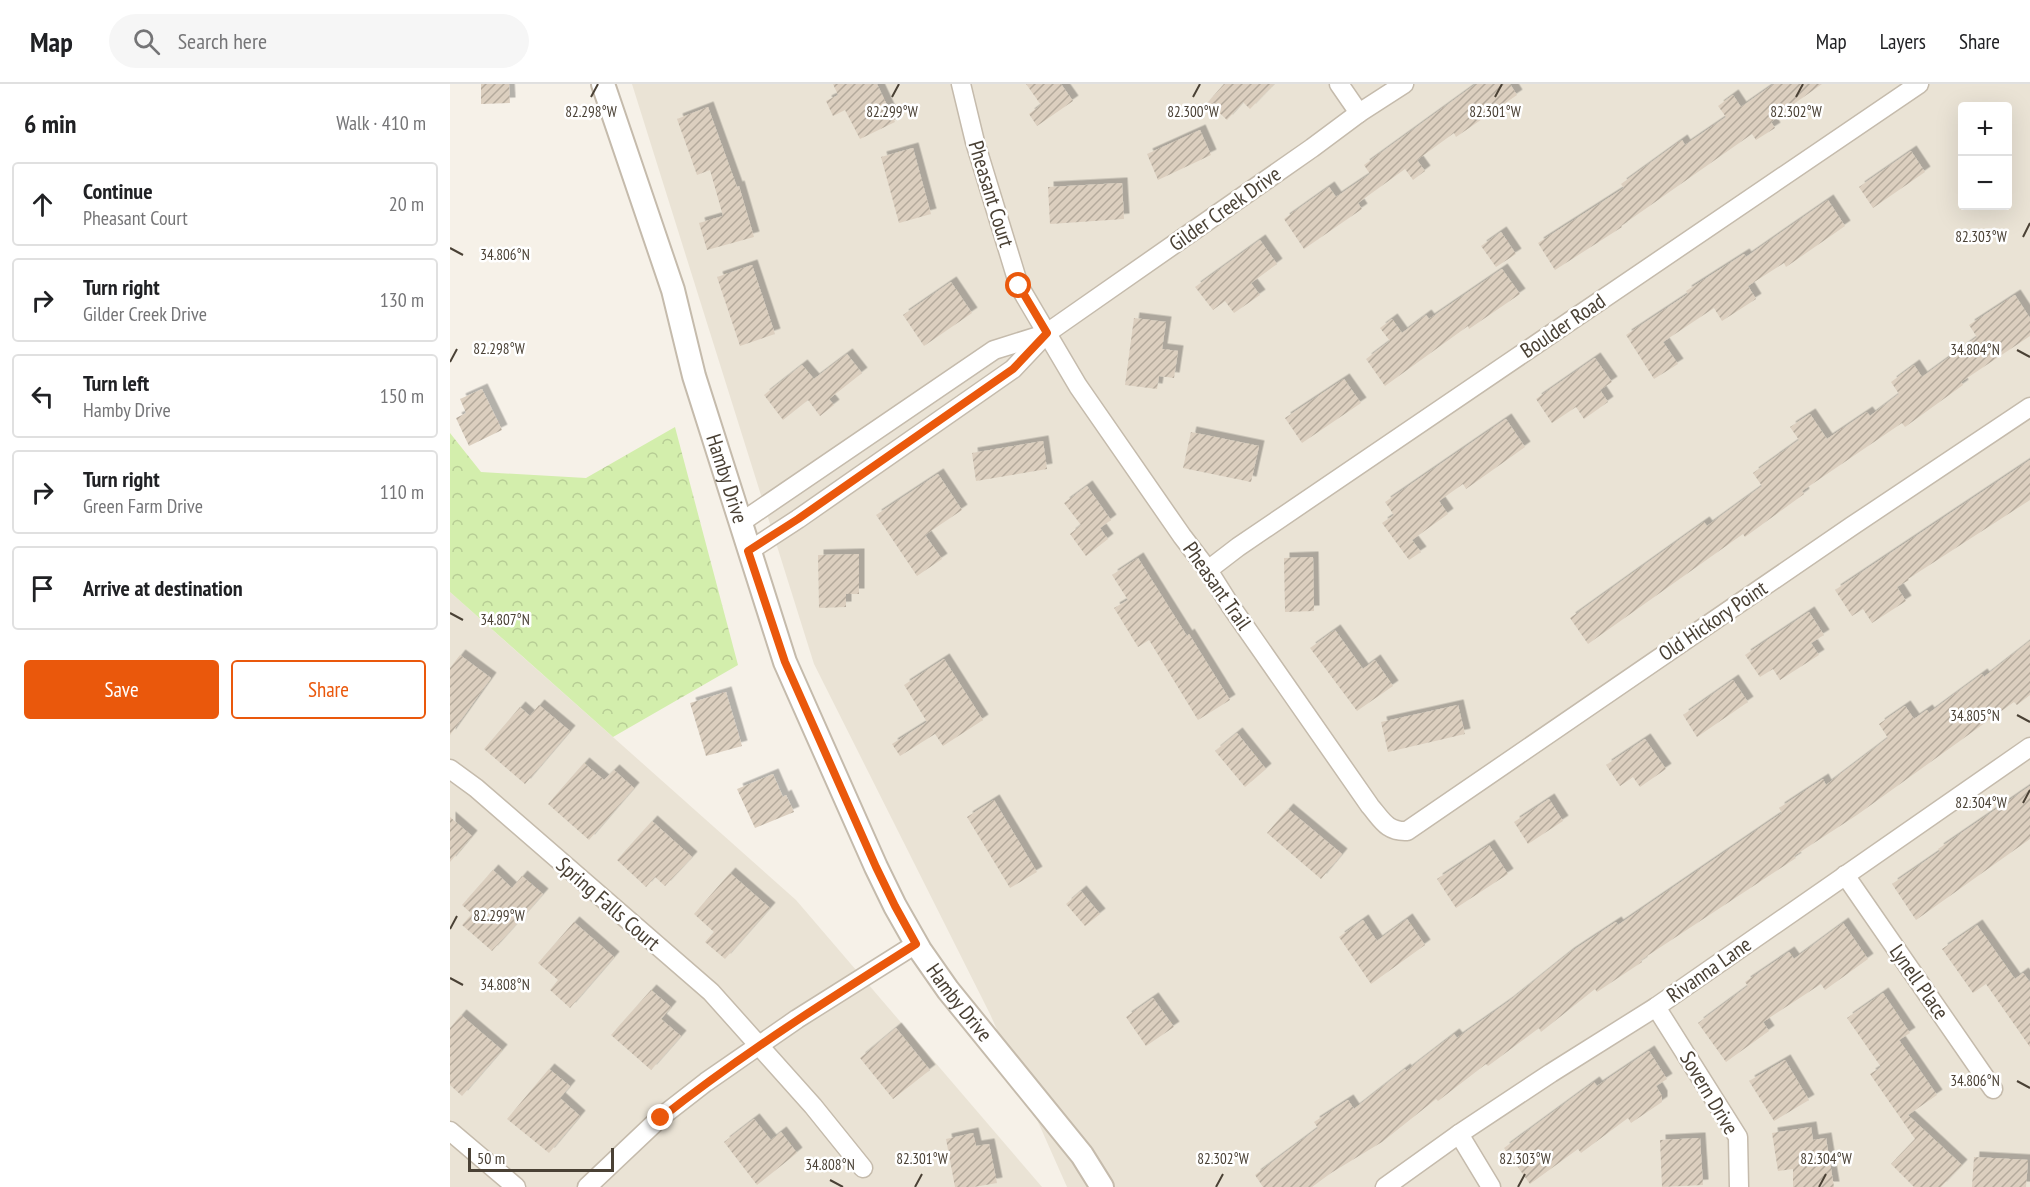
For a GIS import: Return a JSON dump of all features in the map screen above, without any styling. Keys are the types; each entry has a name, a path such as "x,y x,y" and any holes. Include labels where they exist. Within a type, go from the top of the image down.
{"street":[{"name":"Hamby Drive","path":"603,84 673,290 694,376 785,662 876,867 916,944 948,990 1082,1155 1102,1187"},
{"name":"Pheasant Court","path":"961,84 975,142 1019,286 1047,333"},
{"path":"1339,84 1359,113"},
{"name":"Gilder Creek Drive","path":"748,551 798,519 1013,369 1047,333 1359,113 1404,84"},
{"name":"Boulder Road","path":"1208,570 1238,547 1919,84"},
{"name":"Gilder Creek Drive","path":"740,523 994,350 1047,333"},
{"name":"Pheasant Trail","path":"1047,333 1078,386 1370,806 1389,829 1396,832"},
{"name":"Old Hickory Point","path":"1396,832 1407,831 2030,407"},
{"name":"Rivanna Lane","path":"1385,1187 1551,1073 1656,1007 2030,747"},
{"name":"Spring Falls Court","path":"450,769 476,788 711,992 813,1106 862,1168"},
{"name":"Lynell Place","path":"1845,875 1993,1089"},
{"path":"587,1187 661,1118 706,1082 797,1019 916,944"},
{"name":"Sovern Drive","path":"1656,1007 1737,1137 1739,1187"},
{"path":"450,1131 516,1187"},
{"path":"1460,1134 1491,1187"}],"shaded area":[{"path":"632,84 2030,84 2030,1187 1067,1187 990,1014 814,664"},
{"path":"450,592 796,900 1042,1187 450,1187"}],"green space":[{"path":"675,427 738,665 613,737 450,592 450,433 481,472 586,478"}],"building":[{"path":"481,84 509,84 510,103 481,104"},
{"path":"833,84 877,84 895,122 860,139 845,110 833,116 826,101 838,95"},
{"path":"1026,84 1061,84 1073,101 1037,126 1029,114 1041,105"},
{"path":"1224,84 1274,84 1250,109 1243,102 1227,120 1208,102"},
{"path":"1476,84 1510,84 1517,95 1456,137 1454,133 1417,160 1425,171 1413,180 1405,169 1358,203 1362,209 1304,249 1284,219 1329,187 1336,197 1370,174 1364,165"},
{"path":"1774,84 1822,84 1771,122 1775,128 1756,140 1752,134 1622,227 1555,270 1538,243 1624,188 1621,184 1682,140 1685,145 1726,117 1718,106 1733,95 1741,107"},
{"path":"708,107 737,187 739,186 754,237 707,250 699,223 723,216 710,170 697,175 677,119"},
{"path":"1200,130 1211,155 1158,180 1147,154"},
{"path":"913,148 931,214 899,223 881,157"},
{"path":"1911,151 1925,172 1873,208 1859,187"},
{"path":"1122,183 1124,219 1050,224 1048,187"},
{"path":"1828,200 1845,226 1786,267 1784,263 1748,286 1756,299 1722,321 1714,308 1663,342 1678,364 1654,379 1626,335 1688,294 1686,291 1744,254 1746,257"},
{"path":"1501,232 1516,254 1496,267 1481,246"},
{"path":"1260,240 1277,264 1251,283 1260,295 1234,313 1225,301 1213,310 1195,287"},
{"path":"752,265 775,334 740,346 717,277"},
{"path":"1502,269 1520,294 1469,329 1468,326 1385,386 1366,359 1390,341 1380,328 1392,319 1402,333 1426,315 1429,319"},
{"path":"951,282 972,313 924,346 903,315"},
{"path":"2015,295 2030,318 2030,336 1961,382 1963,385 1905,427 1902,423 1802,491 1804,494 1745,537 1743,534 1588,644 1570,618 1704,522 1707,526 1762,486 1753,473 1799,440 1790,427 1810,414 1827,439 1867,412 1870,416 1899,394 1891,382 1914,365 1922,377 1977,337 1969,325"},
{"path":"1134,318 1166,322 1162,349 1178,351 1174,378 1159,376 1157,389 1125,385"},
{"path":"847,354 862,373 829,399 834,405 820,416 808,400 783,420 764,395 802,365 814,379"},
{"path":"1595,358 1612,382 1600,390 1608,402 1584,419 1576,407 1552,423 1536,399"},
{"path":"1344,379 1361,403 1302,443 1285,418"},
{"path":"482,389 502,430 469,446 456,418 466,413 460,399"},
{"path":"1506,419 1525,447 1466,489 1463,484 1439,501 1448,514 1412,540 1421,552 1409,560 1382,523 1394,515 1385,502"},
{"path":"1191,432 1259,446 1251,482 1183,468"},
{"path":"1043,441 1047,469 976,481 972,453"},
{"path":"2030,460 2030,500 1897,587 1906,601 1872,623 1863,609 1852,616 1835,590"},
{"path":"938,474 962,510 925,535 942,559 917,576 876,515"},
{"path":"1087,486 1111,520 1100,528 1108,539 1086,556 1070,534 1081,525 1064,503"},
{"path":"859,554 859,594 846,594 846,607 819,608 818,555"},
{"path":"1313,557 1314,611 1285,612 1284,558"},
{"path":"1138,558 1230,700 1198,720 1149,640 1138,647 1114,608 1128,600 1112,575"},
{"path":"1809,612 1824,635 1811,643 1819,655 1780,680 1773,669 1760,677 1745,655"},
{"path":"1335,630 1363,669 1375,660 1393,686 1357,711 1310,648"},
{"path":"2030,641 2030,695 2017,705 2014,702 1857,815 1794,856 1796,858 1641,960 1642,962 1597,992 1595,989 1541,1032 1539,1028 1488,1066 1486,1064 1438,1101 1436,1099 1382,1142 1312,1187 1263,1187 1255,1175 1318,1128 1314,1122 1348,1100 1354,1109 1454,1034 1457,1038 1508,1002 1569,953 1616,922 1618,925 1782,813 1779,808 1823,779 1826,785 1888,738 1879,724 1905,706 1914,719 1927,710 1929,713 1982,674 1984,677"},
{"path":"460,655 491,678 450,735 450,668"},
{"path":"944,659 983,720 943,746 935,734 900,756 892,744 927,722 904,685"},
{"path":"1733,680 1748,702 1697,737 1683,715"},
{"path":"726,692 742,746 706,756 690,703"},
{"path":"539,705 570,731 525,784 484,749 520,707 530,716"},
{"path":"1458,705 1465,734 1388,752 1381,722"},
{"path":"1237,733 1266,769 1245,787 1215,751"},
{"path":"1645,739 1666,769 1640,787 1633,777 1620,786 1606,765"},
{"path":"584,763 604,780 614,770 634,788 589,840 548,804"},
{"path":"773,774 783,797 786,795 794,812 755,828 737,789"},
{"path":"2030,786 2030,839 1916,920 1892,884 1940,851 1938,849"},
{"path":"1549,799 1563,821 1528,844 1514,822"},
{"path":"994,800 1037,872 1010,888 967,817"},
{"path":"1288,809 1342,854 1321,879 1267,833"},
{"path":"450,817 472,836 450,862"},
{"path":"652,821 692,857 665,886 655,877 646,887 617,860"},
{"path":"1489,845 1508,874 1456,908 1437,879"},
{"path":"493,870 512,888 522,876 543,894 492,951 462,925 472,914 462,905"},
{"path":"730,873 770,908 725,959 705,942 714,932 694,914"},
{"path":"1081,891 1100,914 1085,926 1066,904"},
{"path":"1407,919 1425,945 1371,984 1339,937 1363,920 1377,941"},
{"path":"574,922 614,957 570,1008 550,990 558,980 538,963"},
{"path":"1843,923 1868,959 1825,990 1821,984 1763,1022 1769,1031 1726,1062 1698,1023 1748,986 1745,982 1789,952 1794,959"},
{"path":"1977,925 2015,979 2023,973 2030,982 2030,1047 1986,984 1973,993 1942,949"},
{"path":"651,990 671,1007 661,1019 681,1036 651,1070 611,1035"},
{"path":"1883,993 1910,1033 1899,1040 1937,1095 1908,1115 1962,1165 1941,1187 1914,1187 1891,1164 1915,1139 1870,1074 1881,1067 1847,1018"},
{"path":"1153,998 1174,1027 1146,1046 1126,1017"},
{"path":"461,1015 502,1050 462,1096 450,1085 450,1028"},
{"path":"896,1028 930,1070 893,1099 860,1058"},
{"path":"1649,1051 1667,1079 1656,1086 1662,1096 1662,1102 1631,1123 1628,1118 1581,1153 1578,1149 1530,1184 1504,1148 1594,1082 1597,1086"},
{"path":"1785,1060 1809,1100 1774,1121 1749,1081"},
{"path":"549,1069 570,1086 560,1098 580,1116 549,1153 507,1119"},
{"path":"754,1119 771,1140 781,1132 797,1153 757,1185 724,1142"},
{"path":"1811,1127 1813,1140 1826,1138 1834,1187 1793,1187 1793,1169 1778,1171 1772,1133"},
{"path":"973,1133 976,1146 989,1144 997,1183 974,1187 955,1187 946,1139"},
{"path":"1700,1138 1703,1185 1662,1187 1660,1140"},
{"path":"1974,1157 2028,1160 2026,1187 1972,1187"}],"route":[{"path":"661,1118 706,1082 797,1019 916,944 876,867 785,662 748,551 798,519 1013,369 1047,333 1019,286"}]}
